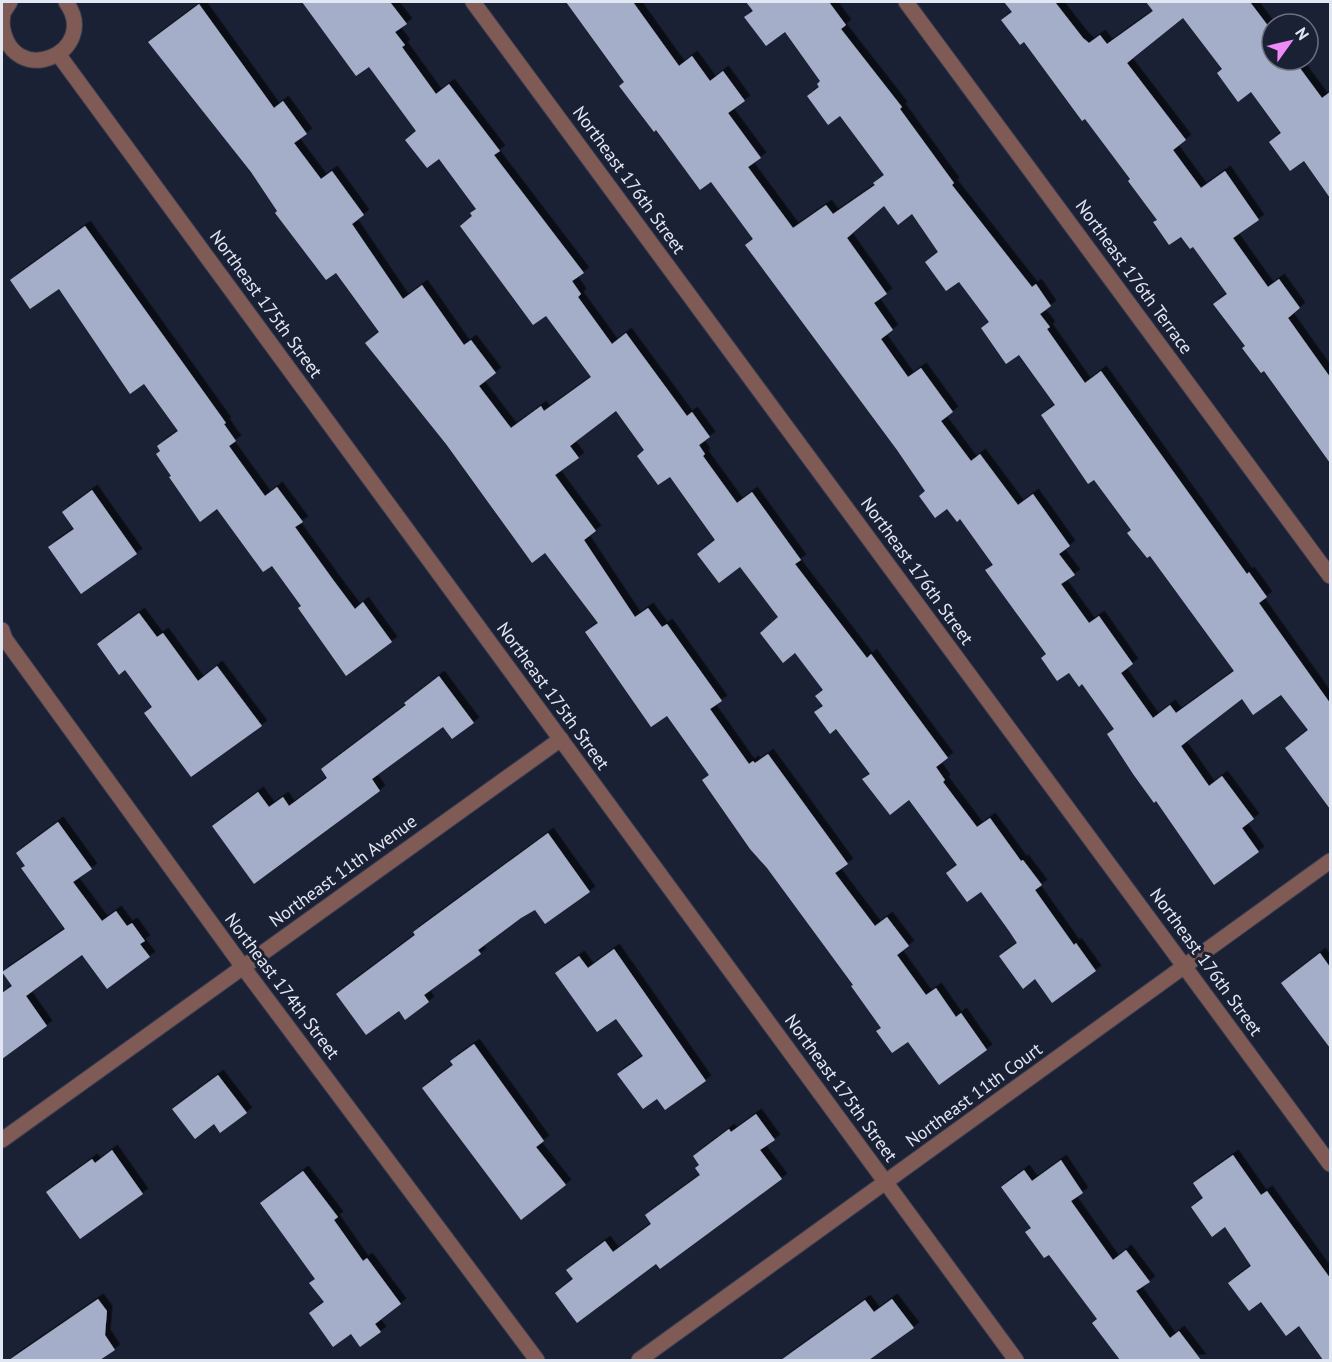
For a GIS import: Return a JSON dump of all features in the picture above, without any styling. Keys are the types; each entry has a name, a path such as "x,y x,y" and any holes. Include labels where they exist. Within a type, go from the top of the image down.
{"street":[{"path":"10,2 3,12 5,48 29,60 41,61 58,54 71,40 74,28 73,15 68,2"},
{"name":"Northeast 176th Street","path":"473,2 1330,1164"},
{"name":"Northeast 176th Terrace","path":"906,2 1330,576"},
{"name":"Northeast 175th Street","path":"58,54 1016,1360"},
{"name":"Northeast 174th Street","path":"3,637 243,967 537,1360"},
{"name":"Northeast 11th Avenue","path":"2,1140 561,739"},
{"name":"Northeast 11th Court","path":"639,1360 1330,861"}],"building":[{"path":"302,2 390,2 407,24 395,32 405,45 402,47 436,94 449,84 500,151 494,155 584,273 572,281 581,294 578,297 612,344 626,333 687,416 692,412 710,437 699,445 705,454 703,456 737,503 752,492 801,560 795,564 867,658 871,654 948,758 936,767 945,780 943,782 977,827 990,818 1021,861 1023,860 1042,885 1035,890 1074,945 1076,943 1096,971 1052,1003 1035,979 1023,989 999,956 1017,943 1009,931 981,892 967,902 946,873 957,865 909,800 890,815 862,779 870,774 836,729 830,734 814,712 823,706 815,696 823,690 795,653 783,663 760,633 778,617 740,567 719,583 697,554 715,540 670,477 658,485 637,456 644,450 616,411 570,446 579,458 555,475 596,531 584,540 635,617 648,608 662,627 667,624 722,701 710,709 749,764 753,761 755,763 768,754 848,864 835,873 875,926 887,917 909,946 897,955 926,995 936,988 956,1017 961,1013 987,1050 939,1085 908,1042 892,1053 876,1031 881,1028 851,986 853,985 767,868 750,849 702,780 709,775 667,716 651,727 585,632 598,623 545,553 532,563 446,444 365,343 379,332 336,273 326,280 275,213 277,211 251,172 148,42 199,4 274,108 283,101 307,134 294,143 321,179 332,171 364,215 352,224 403,299 422,285 464,345 471,340 496,373 479,386 511,428 541,406 544,411 591,377 546,316 533,325 460,226 472,216 470,213 476,209 439,159 427,168 405,140 416,131 369,67 356,76"},
{"path":"566,2 633,2 679,66 692,56 710,81 723,71 745,101 728,113 761,158 748,167 793,228 826,205 833,214 875,185 873,183 884,175 840,116 828,125 807,96 819,87 817,84 820,81 785,32 766,46 744,17 753,11 746,2 829,2 846,25 841,29 902,107 900,109 954,183 952,185 1032,287 1036,284 1051,306 1040,314 1050,327 1047,329 1085,383 1101,371 1247,574 1249,572 1267,597 1259,603 1330,703 1330,809 1285,748 1308,730 1281,695 1253,715 1242,699 1181,746 1209,786 1222,776 1254,819 1242,828 1259,852 1214,885 1156,801 1154,803 1133,774 1107,734 1114,729 1082,684 1079,687 1069,673 1057,681 1041,658 1046,654 985,570 993,565 960,519 957,522 947,509 935,518 919,496 925,491 897,450 745,245 753,239 711,182 700,190 656,130 654,132 619,86 624,82","holes":["884,206 898,225 912,214 938,252 925,262 946,291 959,282 989,322 981,328 1006,364 1019,355 1055,405 1041,415 1088,484 1094,480 1131,530 1127,533 1147,558 1150,556 1234,671 1176,713 1170,705 1153,718 1121,673 1133,664 1099,616 1089,623 1061,584 1075,575 1059,554 1070,546 1033,494 1018,505 980,454 971,461 941,421 953,412 921,368 908,377 881,339 893,330 874,303 887,294 847,238"]},
{"path":"1004,2 1055,2 1089,43 1100,35 1107,44 1153,11 1146,2 1250,2 1260,15 1260,72 1303,72 1322,98 1330,92 1330,198 1304,161 1290,171 1269,142 1281,133 1251,92 1238,102 1217,73 1222,69 1183,18 1127,63 1186,140 1173,150 1201,188 1225,171 1259,220 1233,238 1268,287 1279,279 1300,308 1288,318 1330,377 1330,463 1264,371 1261,373 1242,348 1245,346 1213,304 1227,294 1193,247 1190,249 1181,237 1169,245 1153,222 1157,220 1128,181 1130,179 1085,119 1082,121 1024,42 1020,45 1001,20 1012,12"},
{"path":"85,226 226,423 224,424 236,441 229,446 265,496 277,487 303,522 295,527 334,581 355,609 363,602 392,642 346,676 298,608 301,606 272,566 263,572 217,509 200,522 156,454 160,451 157,446 178,431 144,384 130,394 59,289 30,309 10,280"},
{"path":"92,490 137,554 81,594 48,547 74,529 62,512"},
{"path":"139,613 157,637 163,633 198,681 217,666 262,726 191,777 144,713 152,707 125,670 119,675 97,644"},
{"path":"439,676 474,723 452,739 443,727 372,779 380,791 254,884 212,826 258,792 269,807 283,797 289,806 327,778 321,769 406,705 404,703"},
{"path":"58,822 92,869 73,882 102,921 116,911 127,926 132,923 145,941 140,944 150,957 107,989 82,955 26,996 47,1026 2,1059 2,993 12,986 2,972 65,929 21,868 25,866 16,853"},
{"path":"548,833 590,892 545,924 535,910 521,918 478,950 481,954 424,995 429,1002 405,1020 399,1011 366,1035 336,994 415,935 413,932"},
{"path":"614,949 706,1081 665,1110 657,1099 643,1109 617,1074 643,1056 616,1019 597,1032 555,973 579,956 588,968"},
{"path":"1320,953 1330,967 1330,1048 1281,983"},
{"path":"474,1044 544,1141 536,1147 566,1185 521,1220 422,1088 453,1065 450,1061"},
{"path":"218,1075 247,1113 220,1133 214,1124 195,1139 172,1109"},
{"path":"756,1114 775,1140 760,1150 782,1179 660,1269 656,1264 577,1323 555,1293 573,1279 566,1270 605,1241 613,1252 651,1224 645,1215 700,1175 695,1168 699,1165 693,1156 729,1129 731,1132"},
{"path":"112,1150 143,1194 80,1239 46,1192 92,1159 95,1163"},
{"path":"1233,1155 1261,1195 1267,1191 1330,1278 1330,1360 1323,1360 1299,1326 1286,1336 1261,1302 1249,1311 1228,1283 1251,1266 1225,1227 1212,1237 1191,1207 1203,1198 1193,1183"},
{"path":"1061,1160 1083,1193 1071,1201 1113,1260 1126,1250 1150,1282 1136,1291 1170,1338 1179,1331 1201,1360 1120,1360 1092,1323 1097,1319 1049,1255 1044,1258 1025,1232 1031,1228 1001,1187 1024,1170 1032,1181"},
{"path":"303,1171 338,1217 334,1220 363,1261 367,1258 401,1304 375,1324 381,1332 360,1347 351,1334 333,1347 309,1313 324,1302 309,1283 315,1279 260,1203"},
{"path":"98,1299 107,1311 105,1335 115,1350 100,1360 9,1360"},
{"path":"892,1299 914,1328 869,1360 781,1360 865,1300 874,1312"}]}
